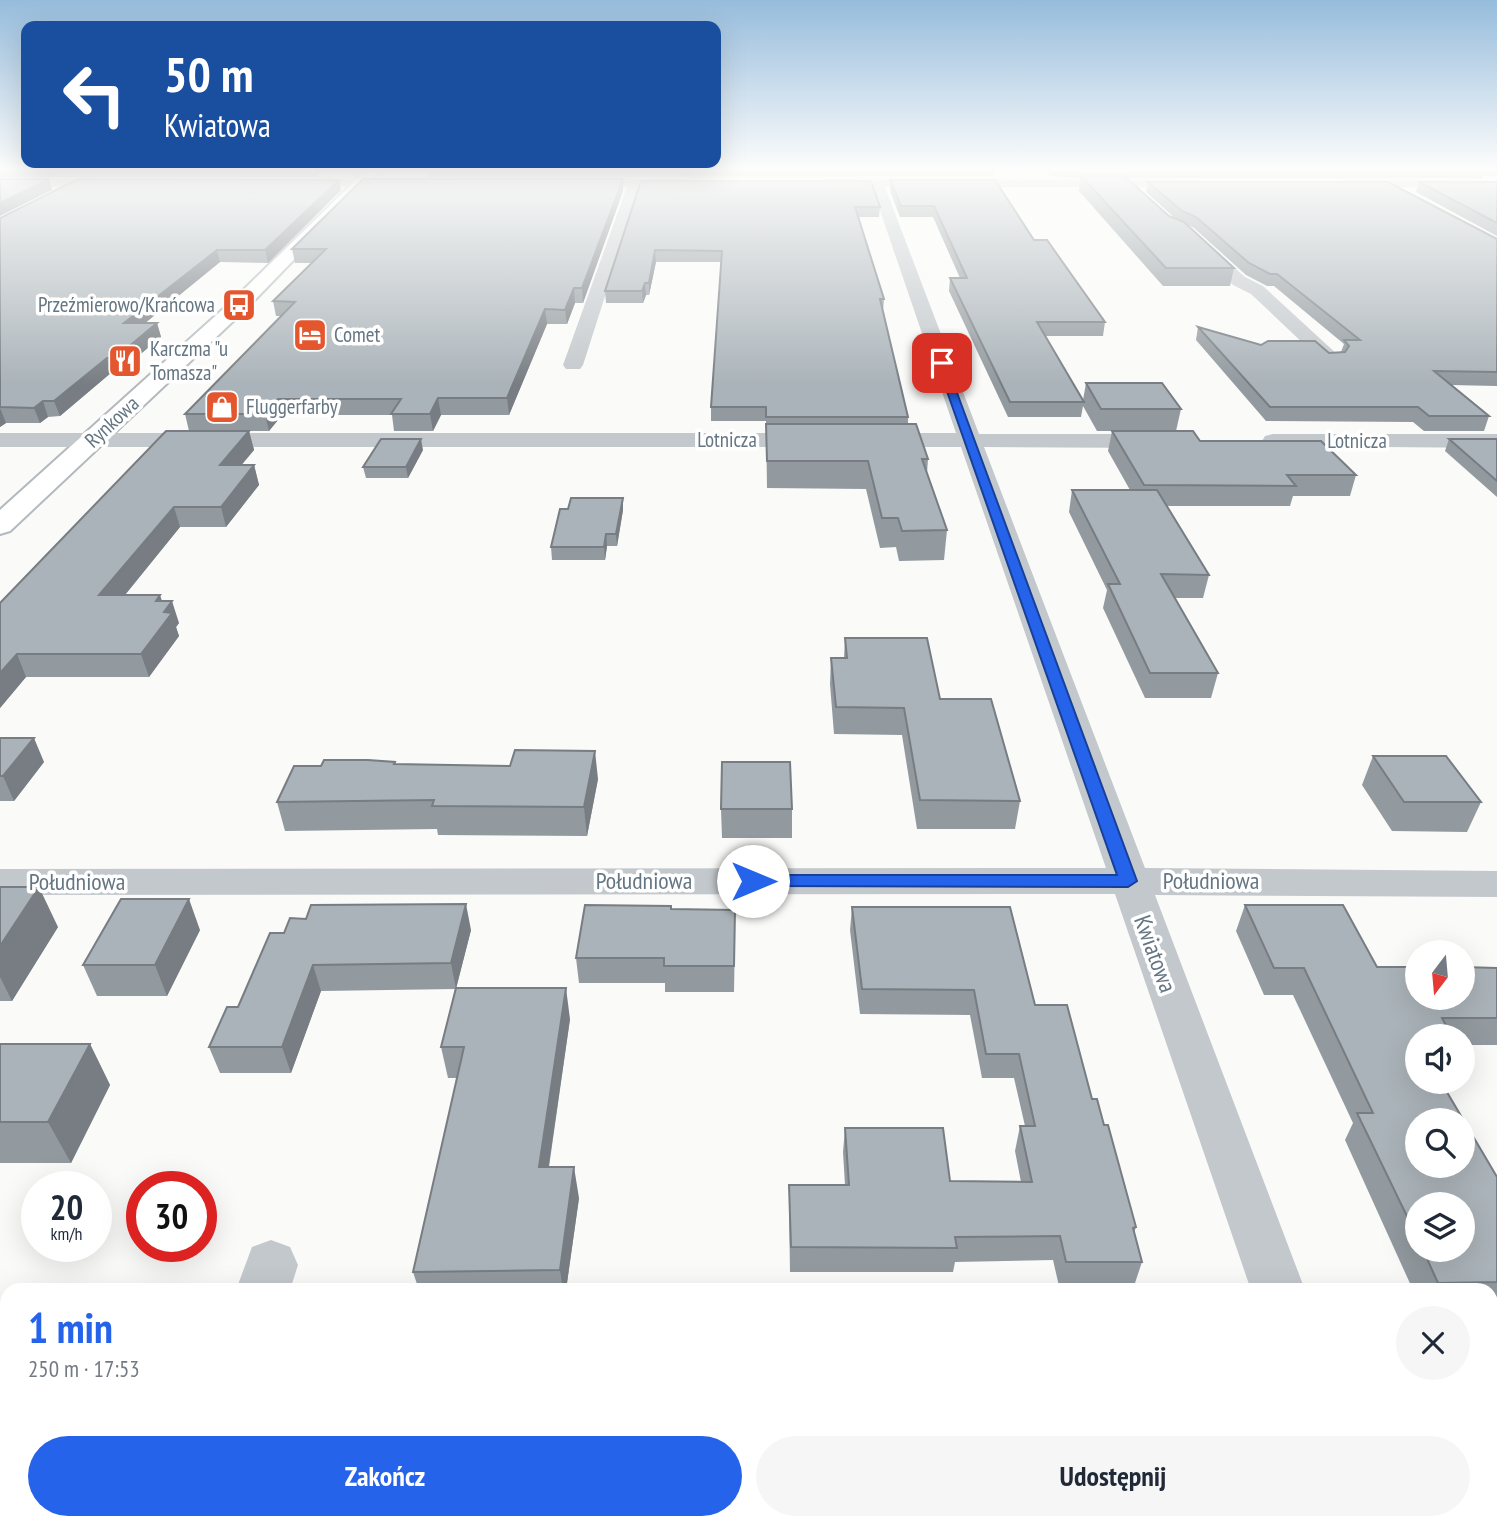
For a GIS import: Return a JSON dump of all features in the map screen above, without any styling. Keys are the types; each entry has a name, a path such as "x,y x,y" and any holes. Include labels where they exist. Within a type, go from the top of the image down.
{"street":[{"name":"Rynkowa","path":"0,525 303,242"},
{"path":"573,365 615,242"},
{"name":"Kwiatowa","path":"899,242 1275,1283"},
{"path":"1197,242 1239,281 1257,290 1332,360"},
{"name":"Lotnicza","path":"0,440 1179,441"},
{"name":"Lotnicza","path":"1248,441 1497,441"},
{"name":"Południowa","path":"0,882 1128,881 1497,884"}],"building":[{"path":"0,242 273,242 265,250 217,250 124,323 157,323 115,358 107,358 54,401 43,401 34,408 0,407"},
{"path":"299,242 599,242 582,288 574,288 565,310 545,309 507,398 438,398 430,414 391,414 401,399 278,399 265,414 185,414 295,302 273,301 326,249 292,249"},
{"path":"621,242 866,242 884,299 880,299 908,417 766,417 766,407 711,407 722,251 655,250 649,283 645,283 642,291 605,291"},
{"path":"951,242 1049,242 1105,322 1037,322 1084,402 1010,402 950,278 967,278"},
{"path":"1142,242 1206,242 1234,268 1166,268"},
{"path":"1225,242 1497,242 1497,372 1434,371 1489,416 1429,416 1418,407 1270,407 1198,327 1261,345 1268,341 1315,341 1329,353 1345,352 1349,346 1344,340 1360,340 1277,274 1270,274 1249,263"},
{"path":"1086,383 1162,383 1181,409 1101,409"},
{"path":"766,424 916,424 928,459 922,459 947,530 902,531 898,518 882,518 868,461 767,461"},
{"path":"166,431 249,431 220,465 254,465 221,507 174,507 99,595 160,595 156,601 172,601 164,612 172,613 141,654 17,654 0,673 0,603"},
{"path":"1112,431 1193,431 1200,441 1321,441 1356,475 1287,475 1296,486 1144,485"},
{"path":"381,439 421,439 406,467 363,467"},
{"path":"1449,439 1497,439 1497,481"},
{"path":"1072,490 1157,490 1209,575 1161,574 1218,673 1150,673 1108,584 1120,584"},
{"path":"571,498 623,498 616,534 606,534 604,547 551,547 560,509 568,509"},
{"path":"845,638 927,638 940,699 991,699 1020,801 920,800 904,708 836,707 831,658 847,658"},
{"path":"0,738 34,738 3,776 0,776"},
{"path":"515,750 595,751 584,807 432,806 434,800 277,802 294,766 321,766 324,760 368,760 395,762 394,764 510,766"},
{"path":"1373,756 1446,756 1481,802 1404,802"},
{"path":"722,762 790,762 792,809 721,809"},
{"path":"0,887 39,887 0,946"},
{"path":"121,899 189,899 155,965 83,965"},
{"path":"466,904 451,963 313,965 282,1047 209,1047 227,1007 238,1007 270,933 284,933 290,918 306,919 311,905"},
{"path":"585,905 735,910 734,966 664,966 664,958 576,958"},
{"path":"1245,905 1343,905 1377,967 1405,967 1405,1010 1475,1010 1475,967 1497,968 1497,1018 1442,1018 1445,1024 1405,1024 1405,1094 1448,1094 1456,1108 1405,1108 1405,1178 1475,1178 1475,1140 1497,1177 1497,1282 1438,1283 1428,1262 1475,1262 1475,1192 1405,1192 1405,1212 1357,1113 1373,1113 1304,968 1274,968"},
{"path":"852,907 1010,907 1035,1005 1067,1005 1092,1099 1097,1099 1104,1125 1108,1125 1136,1227 1133,1228 1142,1262 1066,1262 1060,1236 955,1237 957,1248 791,1247 789,1185 849,1185 845,1128 943,1128 950,1181 1032,1182 1020,1126 1035,1126 1019,1054 986,1054 974,990 862,989"},
{"path":"456,988 566,988 539,1167 574,1167 560,1270 413,1272 464,1047 441,1047"},
{"path":"0,1044 90,1044 48,1122 0,1122"}],"place":[{"name":"Przeźmierowo/Krańcowa","path":"239,305"},
{"name":"Comet","path":"310,335"},
{"name":"Karczma \"u Tomasza\"","path":"125,361"},
{"name":"Fluggerfarby","path":"222,407"}],"route":[{"path":"753,881 1128,881 942,363"}]}
